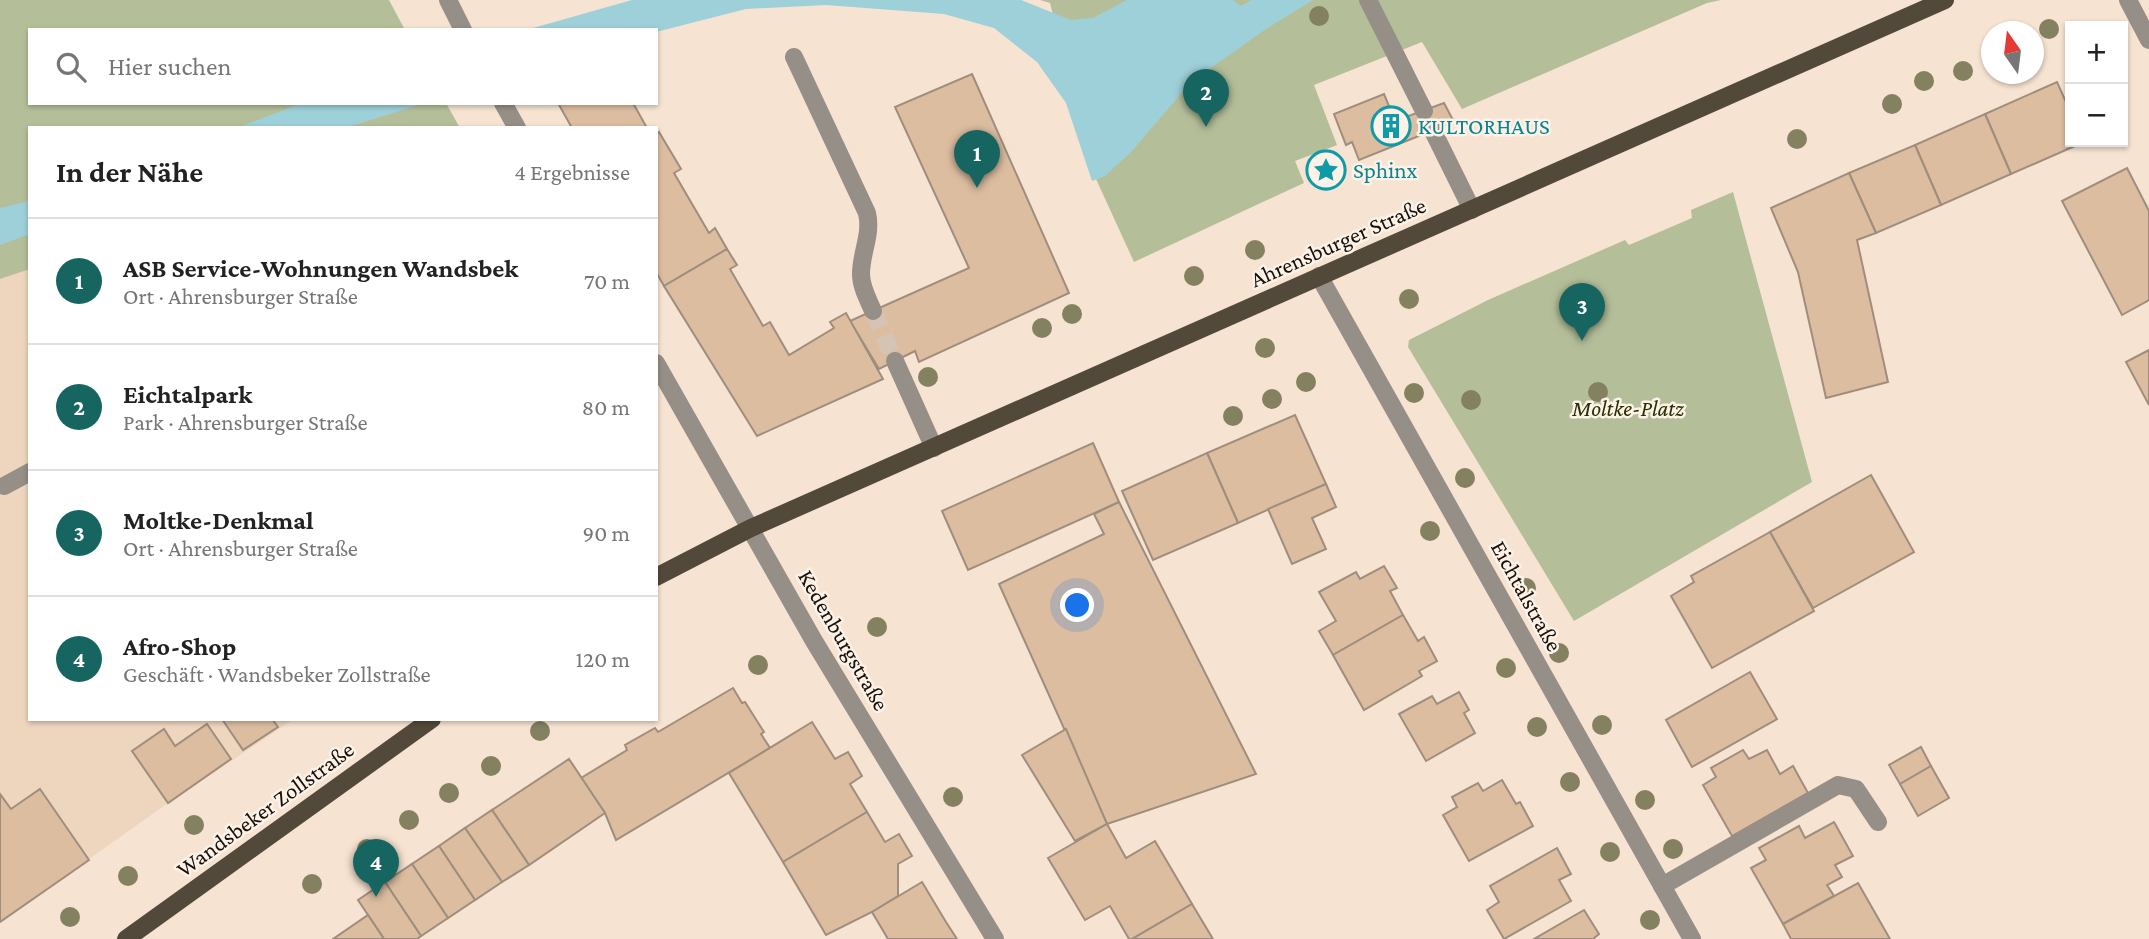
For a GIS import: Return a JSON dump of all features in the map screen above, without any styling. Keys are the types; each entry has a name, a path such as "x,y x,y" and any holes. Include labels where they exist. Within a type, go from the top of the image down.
{"main road":[{"name":"Ahrensburger Straße","path":"751,528 1945,0"},
{"path":"658,576 751,528"},
{"name":"Wandsbeker Zollstraße","path":"127,939 429,721"}],"street":[{"path":"448,0 460,24"},
{"path":"1368,0 1424,111"},
{"path":"2128,0 2149,40"},
{"path":"794,57 867,213 869,236 861,275 873,311"},
{"path":"504,105 516,126"},
{"path":"1433,131 1472,210"},
{"name":"Eichtalstraße","path":"1319,276 1692,939"},
{"path":"895,361 934,448"},
{"name":"Kedenburgstraße","path":"658,366 814,641 995,939"},
{"path":"4,486 28,473"},
{"path":"1662,886 1838,785 1856,789 1878,822"}],"shaded area":[{"path":"28,270 28,721 291,721 168,803 0,922 0,279"}],"green space":[{"path":"0,0 389,0 404,28 28,28 28,105 447,105 459,126 28,126 28,270 0,279"},
{"path":"1040,0 1721,0 1707,3 1462,109 1422,42 1314,85 1337,145 1295,161 1304,183 1134,262 1096,179 1050,3"},
{"name":"Moltke-Platz","path":"1733,192 1812,482 1574,621 1408,347 1409,340 1488,300 1625,240 1629,245 1692,218 1691,210"}],"water":[{"path":"632,0 1021,0 1071,20 1093,18 1127,0 1233,0 1241,6 1252,0 1313,0 1266,29 1191,82 1131,152 1105,176 1092,181 1066,103 1037,62 994,28 944,14 826,5 746,9 658,31 658,28 533,28"},
{"path":"297,105 419,105 351,126 242,126"},
{"path":"28,201 28,235 0,245 0,208"}],"building":[{"path":"972,74 1069,293 919,362 915,351 879,369 850,321 969,268 895,107"},
{"path":"2057,82 2065,100 2065,147 2073,147 2011,174 1985,114"},
{"name":"KULTORHAUS","path":"1384,94 1395,121 1444,103 1454,122 1359,160 1352,142 1346,145 1334,114"},
{"path":"559,105 634,105 646,126 571,126"},
{"path":"1985,114 2011,174 1941,205 1915,145"},
{"path":"658,133 681,169 674,173 709,233 715,228 727,249 664,286 658,276"},
{"path":"1915,145 1941,205 1876,233 1849,173"},
{"path":"2127,168 2149,211 2149,300 2122,315 2062,201"},
{"path":"1849,173 1876,233 1857,240 1888,382 1826,398 1798,272 1771,208"},
{"path":"727,249 737,265 730,269 763,326 770,322 789,355 834,328 830,322 846,313 883,379 757,436 664,286"},
{"path":"2149,350 2149,405 2126,362"},
{"path":"1295,415 1326,484 1238,523 1207,453"},
{"path":"1093,443 1119,502 968,570 942,511"},
{"path":"1207,453 1238,523 1153,560 1122,491"},
{"path":"1871,475 1914,552 1813,608 1770,532"},
{"path":"1326,484 1336,507 1312,518 1326,549 1292,564 1268,509"},
{"path":"1119,502 1256,774 1107,824 999,584 1104,534 1094,514"},
{"path":"1770,532 1814,611 1712,668 1671,596 1694,582 1691,576"},
{"path":"1384,566 1397,588 1390,591 1403,615 1333,655 1319,631 1336,621 1319,592 1356,572 1360,579"},
{"path":"1403,615 1418,641 1424,637 1437,661 1419,671 1422,676 1364,710 1333,655"},
{"path":"1750,672 1777,719 1692,767 1666,720"},
{"path":"733,688 764,732 761,734 770,748 616,840 605,813 581,778 627,750 625,745 655,728 658,732"},
{"path":"1459,692 1469,710 1464,713 1475,733 1426,761 1399,714 1432,696 1437,704"},
{"path":"223,721 274,721 278,727 243,750"},
{"path":"812,722 835,759 848,752 862,776 850,784 867,812 783,862 729,773"},
{"path":"207,724 231,759 168,803 132,751 164,729 175,746"},
{"path":"1066,729 1107,824 1075,841 1022,755"},
{"path":"1921,747 1931,766 1900,784 1889,765"},
{"path":"1743,750 1749,759 1767,750 1780,774 1793,766 1808,793 1732,836 1703,785 1716,777 1711,768"},
{"path":"569,759 605,813 529,865 492,810"},
{"path":"1931,766 1949,798 1918,816 1900,784"},
{"path":"1502,780 1516,804 1520,802 1533,826 1469,861 1443,815 1457,807 1452,797 1478,783 1483,791"},
{"path":"40,789 89,860 0,922 0,794 11,809"},
{"path":"492,810 529,865 502,882 465,828"},
{"path":"867,812 885,842 899,834 912,856 898,864 898,896 826,935 783,862"},
{"path":"1834,822 1853,856 1835,865 1842,877 1827,885 1834,896 1783,924 1751,868 1766,860 1759,848 1799,826 1805,838"},
{"path":"1107,824 1126,858 1155,841 1192,904 1132,939 1129,939 1110,906 1085,920 1048,858"},
{"path":"465,828 502,882 475,900 439,846"},
{"path":"439,846 475,900 448,918 412,864"},
{"path":"1557,848 1571,874 1559,880 1571,901 1504,939 1487,910 1499,902 1490,886"},
{"path":"412,864 448,918 421,936 385,882"},
{"path":"385,882 421,936 417,939 384,939 358,900"},
{"path":"922,882 957,939 888,939 872,912"},
{"path":"1858,883 1890,939 1791,939 1783,924"},
{"path":"1192,904 1213,939 1132,939"},
{"path":"1584,910 1599,934 1593,939 1534,939"},
{"path":"368,915 384,939 333,939"}],"tunnel":[{"path":"873,311 895,361"}],"place":[{"name":"KULTORHAUS","path":"1391,126"},
{"name":"Eichtalpark","path":"1206,127"},
{"name":"Sphinx","path":"1326,170"},
{"name":"ASB Service-Wohnungen Wandsbek","path":"977,188"},
{"name":"Moltke-Denkmal","path":"1582,341"},
{"name":"Afro-Shop","path":"376,897"}]}
